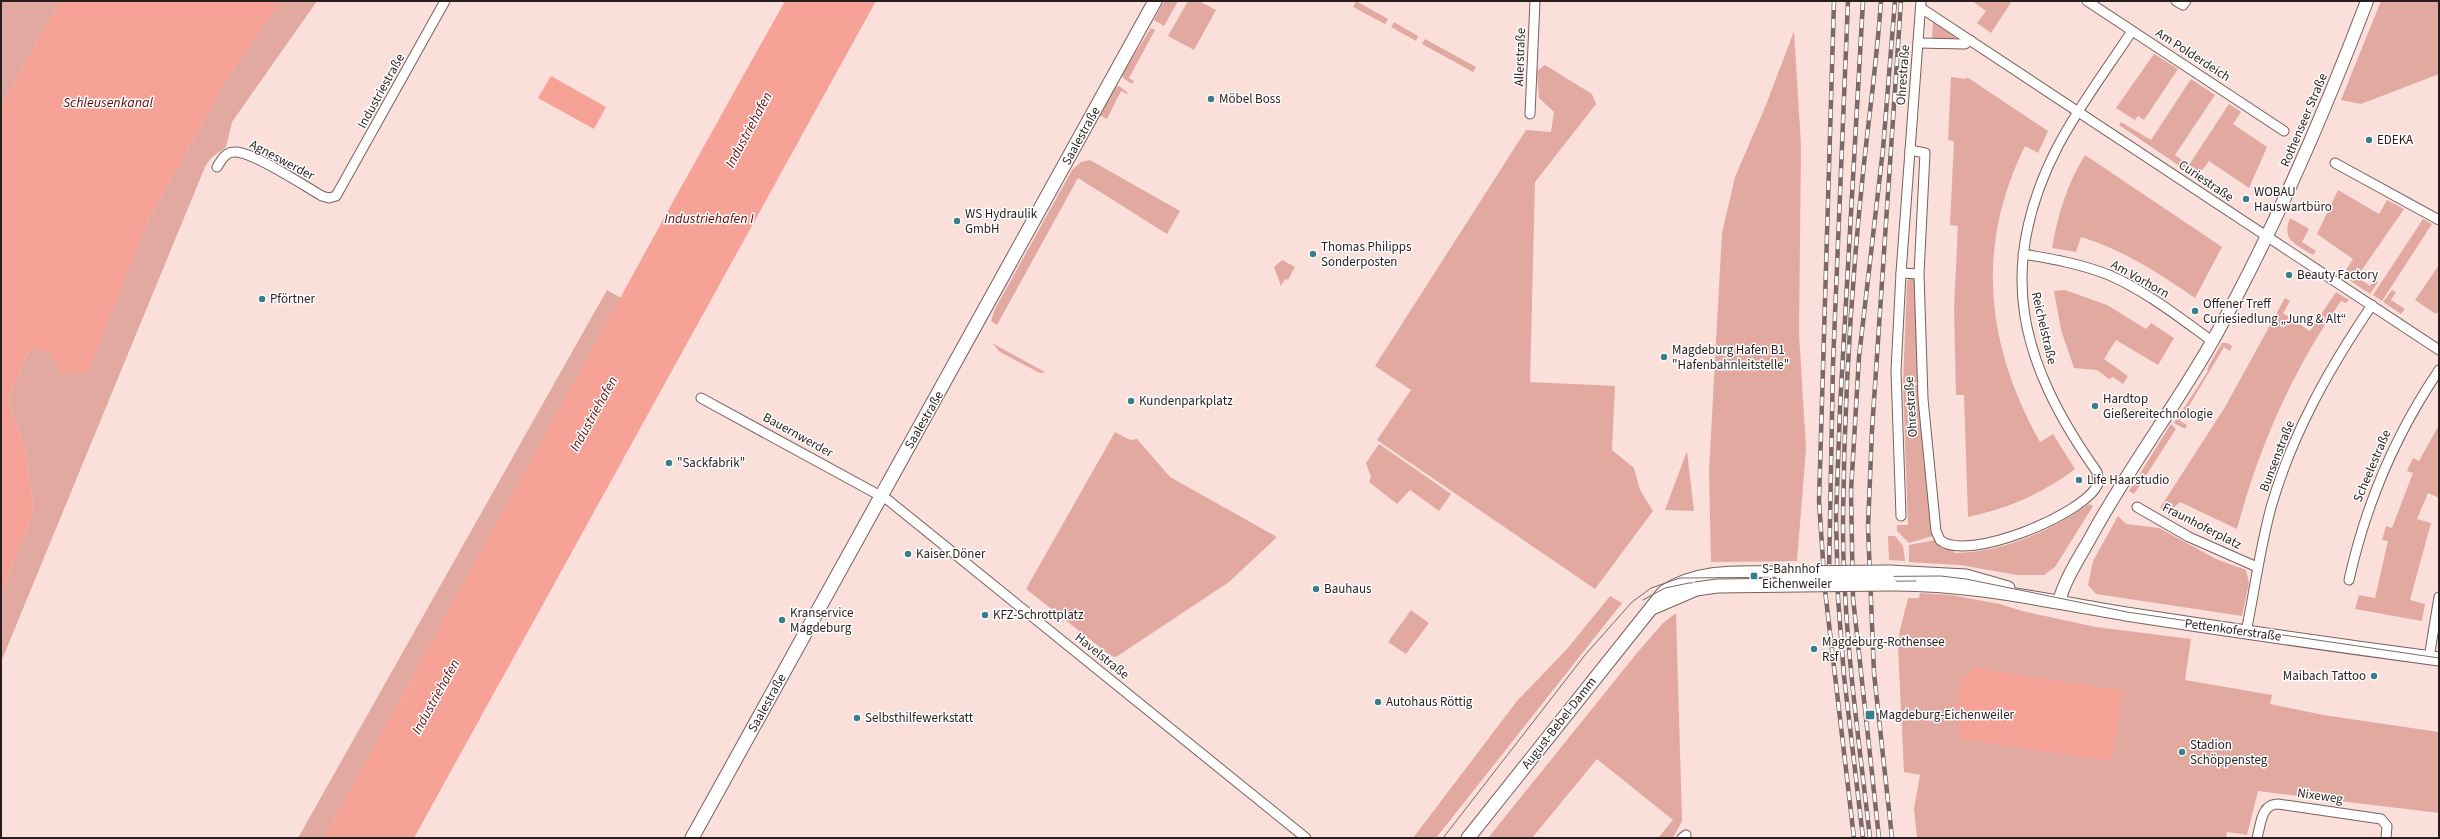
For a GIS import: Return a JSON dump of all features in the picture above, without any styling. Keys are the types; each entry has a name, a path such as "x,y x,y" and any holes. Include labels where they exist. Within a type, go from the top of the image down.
{"main road":[{"name":"Saalestraße","path":"692,838 1155,1"},
{"name":"Pettenkoferstraße","path":"1696,583 1717,574 1889,578 1966,576 1987,580 2028,595 2059,602 2246,632 2434,659"},
{"name":"August-Bebel-Damm","path":"1468,838 1664,592 1680,589 1696,583"}],"street":[{"name":"Industriestraße","path":"339,193 445,1"},
{"name":"Allerstraße","path":"1530,114 1535,1"},
{"name":"Am Polderdeich","path":"2087,1 2284,131"},
{"path":"2176,1 2183,5 2186,1"},
{"name":"Rothenseer Straße","path":"2059,602 2066,581 2107,507 2212,341 2267,237 2330,97 2367,1"},
{"name":"Curiestraße","path":"1921,4 1970,40 2078,113 2267,237 2293,252 2439,350"},
{"name":"Ohrestraße","path":"1901,516 1896,371 1901,273 1921,4"},
{"path":"2078,113 2132,31"},
{"path":"1918,43 1965,44 1970,40"},
{"name":"Reichelstraße","path":"1938,538 1945,543 1960,545 2008,537 2046,523 2090,495 2098,484 2098,474 2056,409 2033,350 2022,298 2023,254 2030,216 2040,184 2059,145 2078,113"},
{"name":"Ohrestraße","path":"1910,150 1926,153 1919,274 1923,399 1938,538"},
{"name":"Agneswerder","path":"217,167 227,154 239,152 263,162 324,197 331,198 339,193"},
{"path":"2335,163 2439,220"},
{"name":"Am Vorhorn","path":"2023,254 2072,263 2118,279 2149,298 2212,341"},
{"path":"1901,273 1919,274"},
{"name":"Bunsenstraße","path":"2246,632 2257,567 2272,504 2301,427 2334,363 2372,305"},
{"name":"Scheelestraße","path":"2349,580 2363,524 2382,472 2404,427 2439,370"},
{"name":"Bauernwerder","path":"701,398 882,495"},
{"name":"Havelstraße","path":"882,495 1306,838"},
{"name":"Fraunhoferplatz","path":"2137,507 2189,537 2257,567"},
{"path":"2434,659 2439,597"},
{"name":"Nixeweg","path":"2257,838 2266,808 2270,804 2278,804 2381,819 2386,824 2386,838"}],"shaded area":[{"path":"1,1 60,1 1,106"},
{"path":"281,1 317,1 232,122 226,147 211,158 205,167 1,662 1,594 34,510 26,453 8,400 27,353 36,349 50,354 62,374 119,291 149,219 227,79"},
{"path":"1164,1 1178,1 1164,26 1154,20"},
{"path":"1188,1 1199,1 1216,10 1194,50 1168,36"},
{"path":"1356,1 1388,19 1385,24 1353,7"},
{"path":"1972,1 2012,1 1991,33 1977,23 1986,11"},
{"path":"2381,1 2439,1 2439,74 2361,104 2341,100"},
{"path":"1394,22 1418,36 1416,41 1391,27"},
{"path":"1933,22 1955,37 1955,39 1932,39"},
{"path":"1151,28 1155,30 1129,78 1134,81 1132,84 1123,78 1122,74"},
{"path":"1794,31 1801,145 1799,334 1806,448 1797,561 1711,562 1709,471 1722,233 1735,177 1766,105"},
{"path":"1425,39 1476,67 1473,72 1422,44"},
{"path":"2154,54 2178,69 2144,120 2138,116 2135,120 2116,108"},
{"path":"1545,65 1592,94 1596,104 1535,182 1530,382 1615,386 1612,450 1634,468 1640,490 1653,511 1595,589 1377,440 1411,390 1375,366 1526,130 1551,132 1554,112 1539,98 1537,71"},
{"path":"1951,77 1966,79 1967,77 2048,131 2038,153 2025,146 2009,184 1999,221 1994,258 1994,296 1998,332 2008,369 2022,406 2040,442 2053,434 2075,469 2050,486 2024,499 1997,509 1968,517 1964,395 1956,395 1954,309 1958,226 1950,225 1954,141 1948,140"},
{"path":"2191,79 2215,95 2175,155 2187,164 2184,169 2119,125 2121,122 2151,140"},
{"path":"1119,86 1128,93 1127,94 1121,91 1107,119 1099,115 1115,87"},
{"path":"2229,104 2241,112 2233,124 2267,147 2249,188 2209,161 2200,173 2189,165"},
{"path":"2085,155 2222,247 2195,298 2126,255 2096,242 2081,237 2076,252 2052,248 2057,223 2068,188"},
{"path":"1090,160 1180,211 1167,234 1078,178 997,325 991,321 995,309 1072,170 1081,162"},
{"path":"2338,190 2379,214 2387,200 2404,209 2357,277 2370,286 2375,279 2378,282 2370,294 2346,278 2350,273 2346,270 2353,259 2317,234"},
{"path":"2290,218 2309,229 2302,242 2316,251 2313,255 2296,245 2289,237 2287,232"},
{"path":"2423,219 2432,224 2382,301 2373,295"},
{"path":"1282,260 1295,267 1288,280 1285,279 1281,286 1274,267"},
{"path":"2439,265 2439,310 2436,314 2415,300"},
{"path":"1910,277 1915,278 1919,382 1903,383 1907,281"},
{"path":"607,290 621,298 324,838 298,838"},
{"path":"2065,290 2107,305 2146,329 2151,323 2174,338 2158,365 2116,340 2104,359 2128,376 2123,384 2113,377 2109,379 2097,370 2074,368 2061,330 2054,291"},
{"path":"2392,290 2396,292 2391,300 2405,309 2401,314 2383,302"},
{"path":"2336,292 2349,300 2346,303 2341,301 2323,328 2292,382 2267,439 2237,529 2180,502 2169,512 2160,508 2225,407 2285,298 2290,301 2283,313 2310,331"},
{"path":"992,343 1045,372 1040,373 1000,352"},
{"path":"2222,343 2227,343 2232,346 2230,351 2224,347 2180,421 2187,425 2185,429 2174,423 2208,371 2207,369"},
{"path":"1919,385 1924,461 1933,536 1909,543 1897,531 1897,525 1908,525 1903,386"},
{"path":"2171,424 2176,429 2134,494 2129,491"},
{"path":"2439,425 2439,498 2428,493 2417,519 2431,523 2410,600 2425,604 2422,621 2355,609 2359,595 2375,598 2388,541 2382,540 2386,526 2392,528 2413,473 2407,471 2413,458 2419,461"},
{"path":"1115,432 1130,440 1137,439 1170,477 1277,537 1229,582 1116,657 1111,656 1026,589"},
{"path":"1379,444 1451,494 1439,511 1410,490 1397,504 1369,482 1371,477 1366,463"},
{"path":"1687,451 1694,511 1665,510"},
{"path":"2089,504 2093,506 2055,567 2044,575 2017,575 1960,565 1909,562 1909,545 1935,540 1941,547 1954,549 1954,553 1991,549 2025,539 2042,532"},
{"path":"2118,516 2126,524 2159,528 2216,559 2246,570 2249,583 2242,616 2096,594 2088,585 2093,561"},
{"path":"1888,536 1895,536 1903,546 1905,561 1889,560"},
{"path":"1920,593 1951,595 2000,604 2022,611 2096,627 2191,639 2185,680 2272,695 2270,704 2323,715 2439,732 2439,813 2258,791 2247,835 2227,832 2226,838 1917,838 1914,809 1920,775 1904,772 1898,647 1900,630 1908,598 1919,598"},
{"path":"1610,596 1622,603 1436,838 1413,838 1517,701 1567,649"},
{"path":"1411,610 1429,623 1406,654 1388,642"},
{"path":"1676,613 1682,821 1673,838 1658,838 1673,820 1597,759 1532,838 1488,838 1637,653 1663,623"}],"water":[{"name":"Schleusenkanal","path":"60,1 281,1 227,79 149,219 88,372 62,374 50,354 36,349 27,353 8,400 26,453 34,510 1,594 1,106"},
{"name":"Industriehafen I","path":"785,1 876,1 414,838 324,838 675,198"},
{"path":"551,76 606,107 594,129 538,98"},
{"path":"1975,668 2123,691 2111,761 1961,739 1956,712 1962,678"}],"tram line":[{"path":"1443,838 1585,655 1632,602 1651,588 1680,578 1941,576 1966,579 2127,612 2439,658"},
{"path":"1643,600 1665,588 1689,583 1916,581"}],"railway":[{"path":"1834,1 1819,501 1825,590 1854,838"},
{"path":"1829,573 1833,364 1848,1"},
{"path":"1863,1 1840,408 1836,518 1838,598 1844,676 1863,838"},
{"path":"1870,838 1848,642 1843,523 1845,435 1852,304 1863,173 1881,1"},
{"path":"1879,838 1853,598 1851,491 1859,357 1883,149 1895,1"},
{"path":"1892,838 1874,673 1868,527 1872,430 1901,1"}],"place":[{"name":"Möbel Boss","path":"1211,99"},
{"name":"EDEKA","path":"2369,140"},
{"name":"WOBAU Hauswartbüro","path":"2246,199"},
{"name":"WS Hydraulik GmbH","path":"957,221"},
{"name":"Thomas Philipps Sonderposten","path":"1313,254"},
{"name":"Beauty Factory","path":"2289,275"},
{"name":"Pförtner","path":"262,299"},
{"name":"Offener Treff Curiesiedlung „Jung & Alt“","path":"2195,311"},
{"name":"Magdeburg Hafen B1 \"Hafenbahnleitstelle\"","path":"1664,357"},
{"name":"Kundenparkplatz","path":"1131,401"},
{"name":"Hardtop Gießereitechnologie","path":"2095,406"},
{"name":"\"Sackfabrik\"","path":"669,463"},
{"name":"Life Haarstudio","path":"2079,480"},
{"name":"Kaiser Döner","path":"908,554"},
{"name":"S-Bahnhof Eichenweiler","path":"1754,576"},
{"name":"Bauhaus","path":"1316,589"},
{"name":"KFZ-Schrottplatz","path":"985,615"},
{"name":"Kranservice Magdeburg","path":"782,620"},
{"name":"Magdeburg-Rothensee Rsf","path":"1814,649"},
{"name":"Maibach Tattoo","path":"2374,676"},
{"name":"Autohaus Röttig","path":"1378,702"},
{"name":"Magdeburg-Eichenweiler","path":"1870,715"},
{"name":"Selbsthilfewerkstatt","path":"857,718"},
{"name":"Stadion Schöppensteg","path":"2182,752"}],"water label":[{"name":"Industriehafen","path":"749,130"},
{"name":"Industriehafen","path":"594,414"},
{"name":"Industriehafen","path":"436,697"}]}
